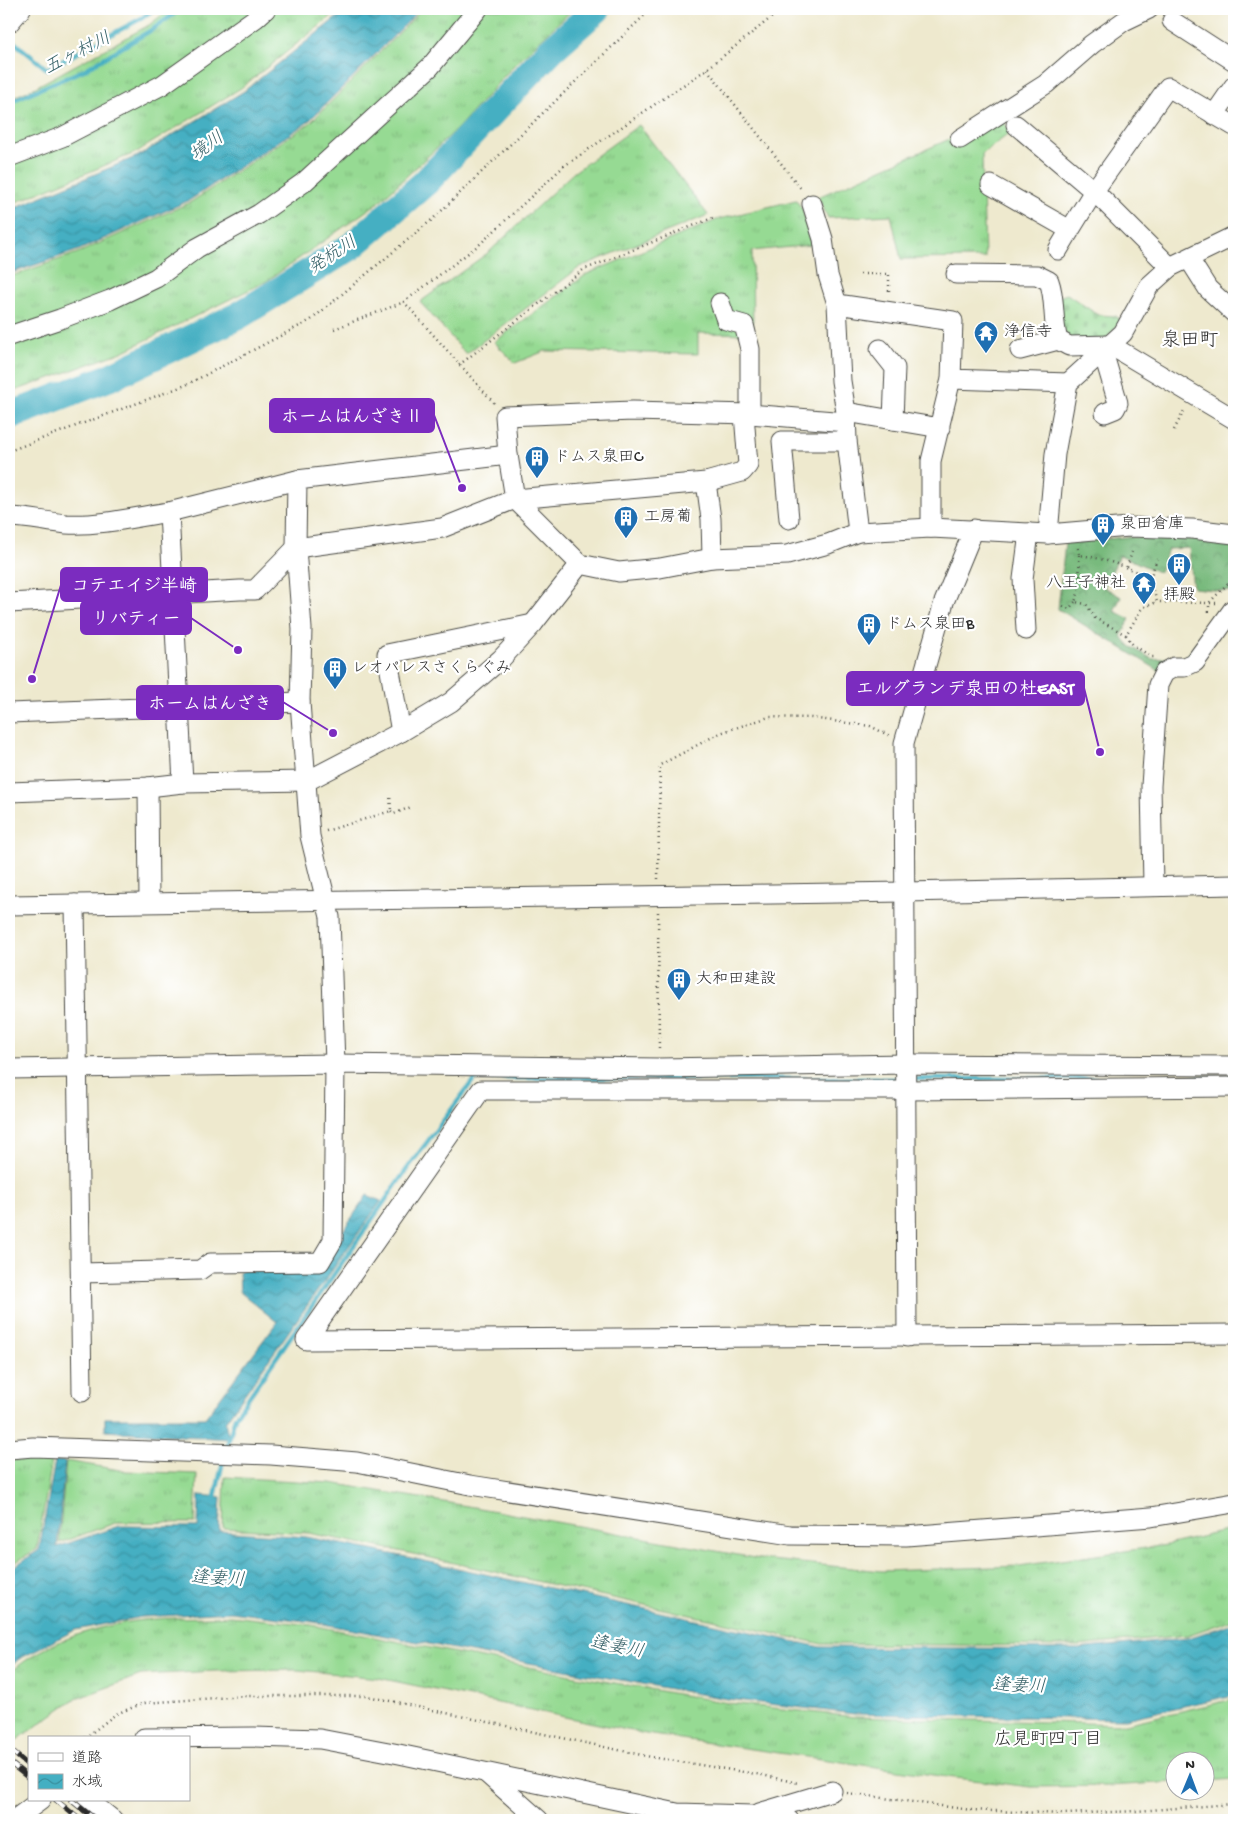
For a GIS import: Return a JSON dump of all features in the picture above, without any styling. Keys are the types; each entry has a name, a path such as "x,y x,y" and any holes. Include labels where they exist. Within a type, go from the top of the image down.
{"street":[{"path":"9,23 21,9"},
{"path":"9,157 62,136 162,85 266,9"},
{"path":"9,336 110,300 156,278 197,248 259,214 302,183 424,73 478,9"},
{"path":"960,139 1046,84 1092,44 1124,21 1149,9"},
{"path":"1172,20 1234,62"},
{"path":"1214,114 1234,86"},
{"path":"1058,250 1094,190 1168,87 1234,126"},
{"path":"1016,125 1094,190 1170,267"},
{"path":"991,185 1070,230"},
{"path":"812,204 823,240 828,275 837,304 841,381 858,532"},
{"path":"1048,534 1055,454 1068,382 1122,333 1149,286 1170,267 1234,236"},
{"path":"1189,259 1208,289 1234,313"},
{"path":"956,274 1037,275 1049,281 1053,292 1054,326 1058,340"},
{"path":"9,603 256,590 296,548 442,528 515,499 706,482 742,472 748,465 747,414 750,349 744,325 726,320 720,304"},
{"path":"837,304 953,321 951,379 931,460 931,528"},
{"path":"1020,350 1058,340 1069,346 1106,348 1193,394 1234,419"},
{"path":"1105,413 1115,409 1118,403 1106,348"},
{"path":"880,349 895,368 893,420"},
{"path":"951,379 1068,382"},
{"path":"940,428 893,420 846,417 632,411 500,410 515,499 580,564 619,572 660,568 712,558 787,555 828,544 858,532 931,528 1048,534 1129,527 1192,529 1234,534"},
{"path":"789,519 782,441 847,441"},
{"path":"9,517 26,517 66,524 111,522 169,512 296,480 508,455"},
{"path":"82,1273 200,1270 210,1263 320,1262 332,1240 334,1064 330,917 310,836 300,702 302,629 296,548 296,480"},
{"path":"706,482 712,558"},
{"path":"169,512 183,783"},
{"path":"907,1337 904,743 944,602 974,529"},
{"path":"1026,630 1023,579 1028,533"},
{"path":"9,792 183,783 307,780 401,732 451,702 500,659 533,624 580,564"},
{"path":"1153,885 1151,786 1158,685 1164,673 1174,667 1184,667 1194,662 1234,608"},
{"path":"401,732 387,654 533,624"},
{"path":"9,712 300,702"},
{"path":"148,786 149,902"},
{"path":"9,905 905,892 1153,885 1234,885"},
{"path":"76,904 82,1392"},
{"path":"9,1069 334,1064 659,1068 906,1064 1234,1066"},
{"path":"491,1067 491,1090"},
{"path":"1234,1087 906,1090 480,1090 306,1340 1234,1334"},
{"path":"9,1449 33,1447 232,1454 357,1462 470,1485 654,1512 790,1535 906,1536 1151,1517 1234,1503"},
{"path":"190,1738 320,1739 676,1813 789,1820"},
{"path":"484,1772 539,1820"},
{"path":"751,1818 832,1791"},
{"path":"14,1820 38,1802"},
{"path":"90,1802 113,1820"}],"path":[{"path":"9,451 186,385 311,320 434,218 651,9"},
{"path":"334,329 404,302 480,244 564,166 707,69 782,9"},
{"path":"707,69 812,204"},
{"path":"458,366 582,270 715,216"},
{"path":"860,274 889,274 890,313"},
{"path":"404,302 458,366 500,410"},
{"path":"1174,430 1193,394"},
{"path":"1063,606 1069,609 1075,602 1080,588 1079,555 1074,532"},
{"path":"1127,567 1132,552"},
{"path":"1079,555 1095,557 1127,567 1150,578"},
{"path":"1157,559 1150,578 1157,602"},
{"path":"1126,635 1142,608 1157,602 1209,603 1234,577"},
{"path":"1075,602 1086,604 1095,618 1126,635 1133,645 1152,657 1160,657"},
{"path":"1209,603 1210,617"},
{"path":"659,1068 658,895 660,765 720,733 769,717 811,718 870,726 904,743"},
{"path":"390,795 391,811"},
{"path":"310,836 391,811 394,814 411,807"},
{"path":"88,1736 116,1714 144,1703 244,1696 367,1696 652,1758 762,1775 806,1785"},
{"path":"832,1791 887,1797 971,1810 1063,1814 1234,1804"}],"green space":[{"path":"170,9 341,9 241,88 135,153 9,205 9,99 30,90 149,25"},
{"path":"421,9 573,9 514,65 457,129 379,202 267,281 122,352 9,393 9,277 80,252 191,202 310,123"},
{"path":"996,109 1010,133 982,154 985,258 901,259 891,215 828,218 818,197 952,138"},
{"path":"639,125 708,215 580,267 466,354 420,302 489,252 573,173"},
{"path":"796,200 803,210 811,245 752,251 753,334 698,333 698,354 545,351 515,363 494,342 587,274 719,219"},
{"path":"1067,294 1098,315 1116,316 1121,321 1105,340 1070,339 1061,326 1059,297"},
{"path":"1126,537 1190,539 1234,545 1234,592 1193,588 1189,548 1168,549 1160,573 1120,555 1104,587 1121,597 1114,611 1130,619 1121,636 1130,646 1152,659 1186,657 1211,624 1187,662 1158,670 1058,609 1065,543"},
{"path":"9,1460 52,1461 37,1549 9,1566"},
{"path":"66,1461 126,1471 197,1474 195,1523 118,1522 59,1543"},
{"path":"225,1477 331,1483 760,1559 882,1571 1019,1566 1167,1545 1234,1529 1234,1619 1188,1635 1078,1646 822,1644 404,1552 308,1533 223,1528"},
{"path":"231,1616 311,1625 728,1703 855,1717 1125,1724 1234,1699 1234,1779 1216,1780 1216,1752 1166,1752 1166,1783 1109,1786 1031,1787 947,1777 646,1734 379,1678 298,1670 215,1671 141,1675 73,1700 14,1742 9,1737 9,1674 38,1653 71,1637 107,1626 153,1619"}],"water":[{"name":"境川","path":"346,9 418,9 409,21 308,122 190,200 79,250 9,274 9,210 138,156 244,91"},
{"path":"367,1195 381,1201 225,1422 229,1439 105,1431 105,1418 205,1418 277,1322 240,1292 239,1273 251,1262 324,1259"},
{"name":"逢妻川","path":"55,1461 65,1461 57,1547 119,1526 198,1527 199,1495 221,1497 219,1531 306,1537 402,1556 820,1647 1078,1649 1188,1638 1234,1623 1234,1695 1125,1719 854,1714 727,1699 313,1622 231,1612 142,1617 75,1630 19,1659 9,1668 9,1570 39,1550"}],"waterway":[{"path":"9,38 47,69 142,18 154,9"},
{"name":"五ヶ村川","path":"9,102 84,70 153,29 181,9"},
{"name":"発杭川","path":"9,416 108,378 238,316 352,246 426,182 551,50 597,9"},
{"path":"226,1450 235,1417 407,1169 475,1078 900,1079"},
{"path":"911,1079 1234,1078"},
{"path":"214,1501 224,1457"}],"railway":[{"path":"9,1749 28,1765"},
{"path":"9,1762 28,1777"},
{"path":"58,1802 80,1820"},
{"path":"74,1802 96,1820"}],"place":[{"name":"浄信寺","path":"986,354"},
{"name":"ドムス泉田C","path":"537,479"},
{"name":"ホームはんざきⅡ","path":"462,488"},
{"name":"工房葡","path":"626,539"},
{"name":"泉田倉庫","path":"1103,546"},
{"name":"拝殿","path":"1179,586"},
{"name":"八王子神社","path":"1144,605"},
{"name":"ドムス泉田B","path":"869,646"},
{"name":"リバティー","path":"238,650"},
{"name":"コテエイジ半崎","path":"32,679"},
{"name":"レオパレスさくらぐみ","path":"335,690"},
{"name":"ホームはんざき","path":"333,733"},
{"name":"エルグランデ泉田の杜EAST","path":"1100,752"},
{"name":"大和田建設","path":"679,1001"}],"district":[{"name":"泉田町","path":"1190,341"},
{"name":"広見町四丁目","path":"1048,1740"}]}
